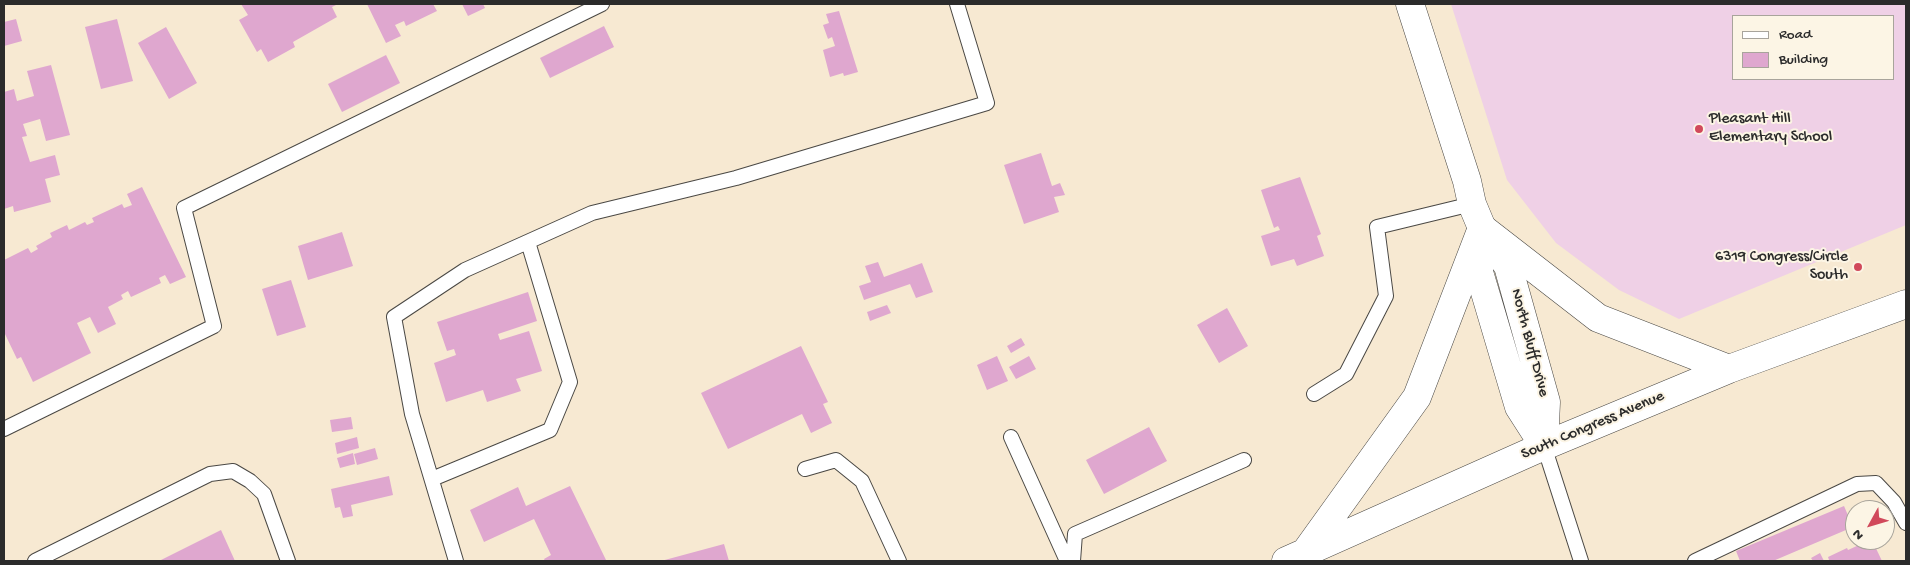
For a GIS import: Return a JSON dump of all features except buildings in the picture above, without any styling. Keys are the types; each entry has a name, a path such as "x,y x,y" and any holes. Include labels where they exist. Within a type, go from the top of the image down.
{"main road":[{"name":"North Bluff Drive","path":"1410,4 1467,181 1472,204 1482,228 1478,272 1519,407 1544,446"},
{"path":"1296,556 1417,397 1482,228 1598,318 1729,369"},
{"name":"South Congress Avenue","path":"1296,556 1544,446 1729,369 1906,304"}],"lane":[{"path":"4,429 214,326 184,208 602,4"},
{"path":"456,561 412,414 394,317 466,270 592,213 736,178 987,103 957,4"},
{"path":"1314,394 1346,374 1386,296 1377,227 1472,204"},
{"path":"432,479 550,430 570,382 528,242"},
{"path":"1011,437 1067,561"},
{"path":"1544,446 1581,561"},
{"path":"805,469 836,460 862,481 899,561"},
{"path":"1073,561 1075,534 1244,460"},
{"path":"35,561 210,474 233,472 250,481 264,494 288,561"},
{"path":"1695,561 1858,484 1876,483 1894,502 1906,524"}],"shaded area":[{"name":"Pleasant Hill Elementary School","path":"1451,4 1906,4 1906,225 1679,319 1619,290 1556,243 1507,180"}],"place":[{"name":"Pleasant Hill Elementary School","path":"1699,129"},
{"name":"6319 Congress/Circle South","path":"1858,267"}]}
